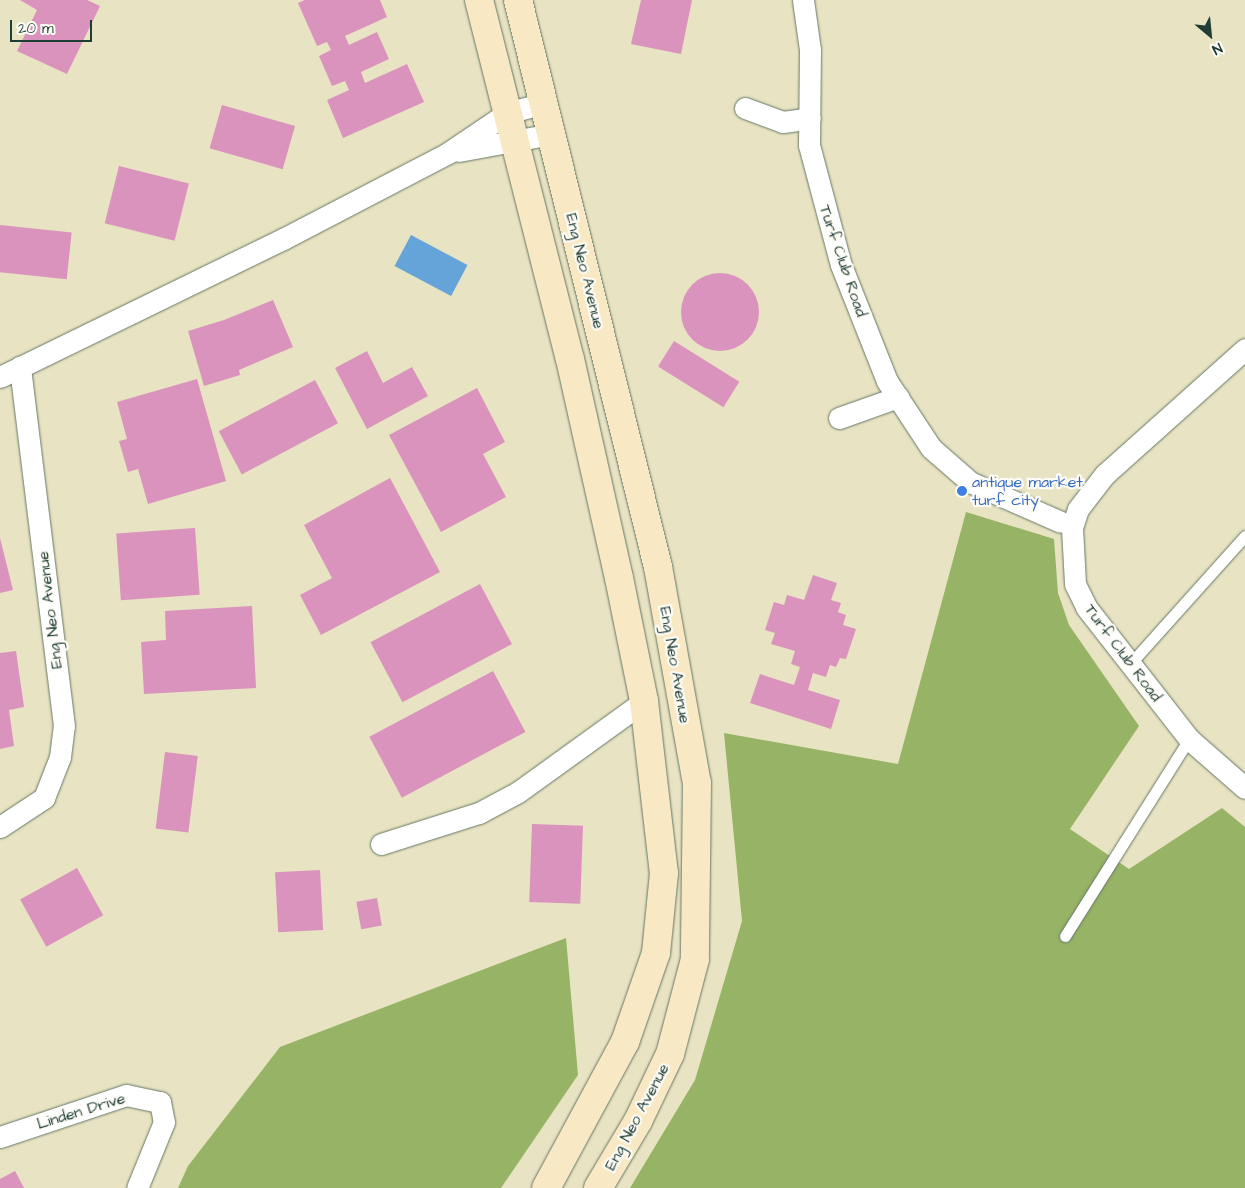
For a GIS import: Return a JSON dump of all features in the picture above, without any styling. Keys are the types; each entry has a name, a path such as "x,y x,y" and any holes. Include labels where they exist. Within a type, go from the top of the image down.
{"main road":[{"path":"479,0 570,359 644,701 664,873 656,954 625,1042 546,1188"},
{"name":"Eng Neo Avenue","path":"518,0 545,103 658,567 697,783 696,959 670,1054 638,1121 598,1188"}],"street":[{"name":"Turf Club Road","path":"804,0 810,50 809,145 841,265 887,381 931,448 970,482 1061,522"},
{"path":"0,377 283,239 448,153 507,112 545,103"},
{"path":"745,108 783,122 810,118"},
{"path":"448,153 514,139 552,134"},
{"name":"Turf Club Road","path":"1245,349 1105,474 1078,509 1072,528 1075,584 1086,607 1189,739 1245,788"},
{"name":"Eng Neo Avenue","path":"0,827 44,798 60,757 64,726 20,367"},
{"path":"839,418 898,398"},
{"path":"381,844 479,813 518,792 644,701"},
{"name":"Linden Drive","path":"0,1137 126,1095 160,1102 164,1122 137,1188"}],"lane":[{"path":"1130,664 1245,536"},
{"path":"1065,936 1189,739"}],"green space":[{"path":"966,512 1054,539 1058,593 1069,625 1139,726 1070,829 1129,869 1222,808 1245,827 1245,1188 630,1188 695,1080 742,921 724,733 898,764"},
{"path":"566,938 578,1075 501,1188 178,1188 188,1166 280,1047"}],"water":[{"path":"411,235 468,265 451,296 395,266"}],"building":[{"path":"20,0 87,0 100,6 67,74 17,51 37,10"},
{"path":"305,0 380,0 387,17 345,36 349,45 377,32 389,59 361,72 365,83 407,64 424,102 343,138 327,100 349,90 345,81 332,86 319,56 331,50 327,42 317,46 298,3"},
{"path":"641,0 692,0 681,54 631,44"},
{"path":"222,105 295,126 283,169 210,148"},
{"path":"119,166 189,183 175,241 105,223"},
{"path":"0,225 72,233 67,279 0,272"},
{"path":"712,273 728,273 742,279 753,290 759,304 759,320 753,334 742,345 728,351 712,351 698,345 687,334 681,320 681,304 687,290 698,279"},
{"path":"273,300 293,347 239,370 240,375 204,386 188,331 224,320"},
{"path":"674,341 739,382 723,407 658,366"},
{"path":"367,351 383,383 412,367 428,396 367,429 335,368"},
{"path":"197,379 226,481 148,504 138,469 128,472 119,441 127,439 117,402"},
{"path":"315,380 338,423 242,474 219,431"},
{"path":"477,388 505,442 483,454 506,497 441,532 389,435"},
{"path":"390,478 440,572 321,635 300,595 332,578 304,525"},
{"path":"195,528 200,595 121,600 116,534"},
{"path":"0,538 13,590 0,593"},
{"path":"813,575 837,583 831,600 841,603 838,612 846,615 843,625 856,629 846,659 840,658 836,667 830,665 826,677 813,673 808,690 840,700 831,729 750,703 760,674 794,685 800,667 791,664 795,651 771,644 775,633 765,630 774,602 784,605 787,595 804,600"},
{"path":"480,584 512,644 402,702 371,642"},
{"path":"252,606 256,688 144,694 141,642 166,640 165,611"},
{"path":"16,651 24,707 9,710 14,746 0,749 0,653"},
{"path":"493,671 525,732 402,798 369,737"},
{"path":"165,752 198,756 188,832 156,828"},
{"path":"532,824 583,826 580,904 529,902"},
{"path":"77,868 103,915 46,947 20,900"},
{"path":"320,870 323,930 278,932 275,872"},
{"path":"377,898 382,926 361,929 356,902"},
{"path":"15,1171 24,1188 0,1188 0,1179"}],"place":[{"name":"antique market turf city","path":"962,491"}]}
